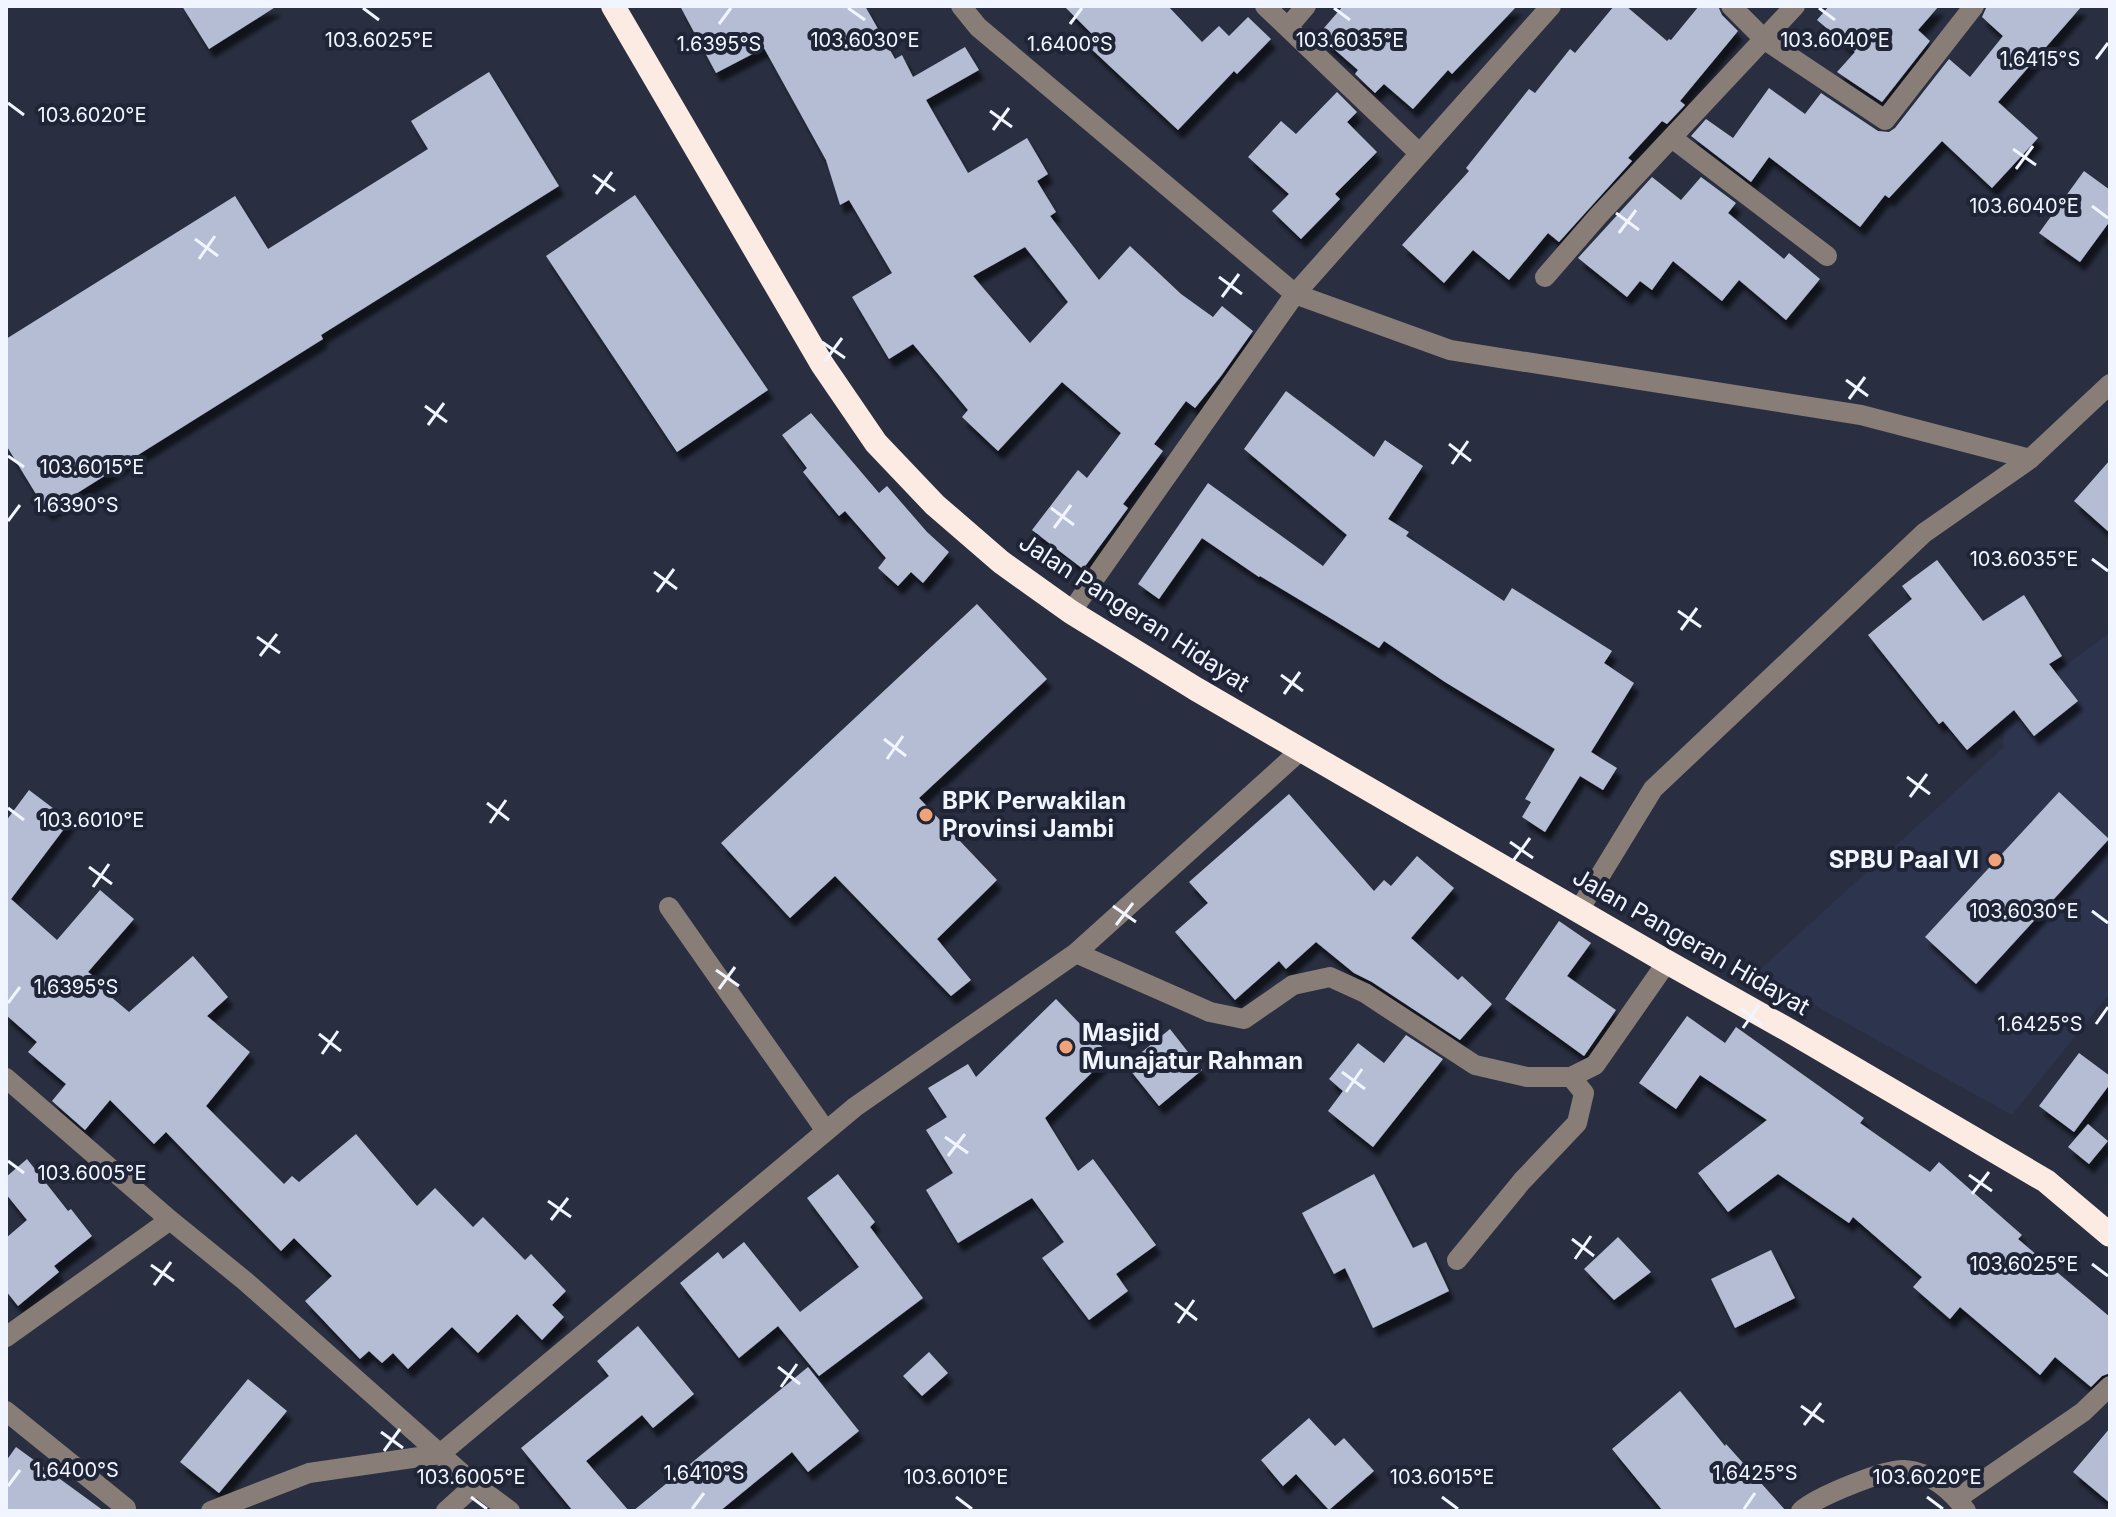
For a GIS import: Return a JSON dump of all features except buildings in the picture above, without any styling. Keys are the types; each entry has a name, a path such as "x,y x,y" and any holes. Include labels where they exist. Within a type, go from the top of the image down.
{"highway":[{"name":"Jalan Pangeran Hidayat","path":"613,6 822,364 876,443 935,505 1001,562 1071,612 1301,750 2046,1181 2110,1235"}],"street":[{"path":"961,6 978,27 1295,294 1450,350 1861,415 2030,459"},
{"path":"1265,6 1419,153"},
{"path":"1288,27 1306,6"},
{"path":"1071,612 1295,294 1551,6"},
{"path":"1731,6 1765,40 1885,120 1974,6"},
{"path":"1545,277 1598,216 1795,6"},
{"path":"1672,138 1827,256"},
{"path":"1579,910 1653,789 1924,533 2030,459 2110,384"},
{"path":"211,1511 309,1473 440,1454 855,1107 1076,953 1301,750"},
{"path":"669,907 826,1131"},
{"path":"1076,953 1210,1012 1244,1019 1293,985 1330,977 1365,993 1475,1065 1527,1077 1571,1077 1595,1065 1667,962"},
{"path":"1457,1260 1522,1181 1577,1123 1584,1093 1571,1077"},
{"path":"6,1078 245,1281 475,1485 510,1511"},
{"path":"6,1337 170,1220"},
{"path":"1801,1511 1843,1487 1903,1469 1928,1476 1962,1505 2083,1412 2110,1386"},
{"path":"6,1411 126,1508"},
{"path":"446,1511 475,1485"}],"shaded area":[{"name":"SPBU Paal VI","path":"2108,634 2110,993 2012,1115 1756,973 2003,748 2005,710"}],"place":[{"name":"BPK Perwakilan Provinsi Jambi","path":"926,815"},
{"name":"SPBU Paal VI","path":"1995,860"},
{"name":"Masjid Munajatur Rahman","path":"1066,1047"}]}
